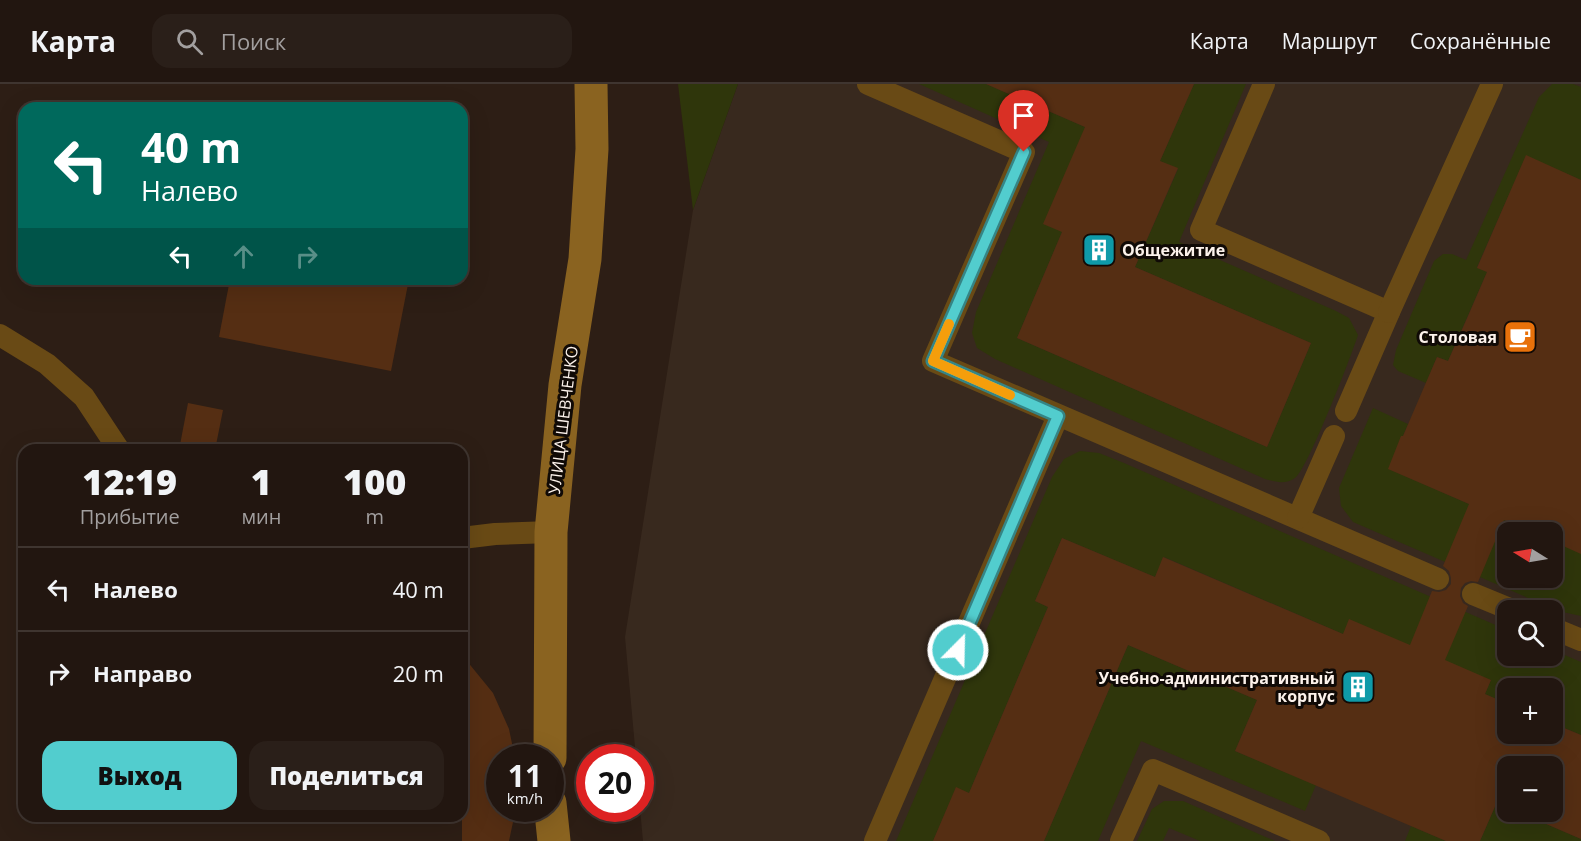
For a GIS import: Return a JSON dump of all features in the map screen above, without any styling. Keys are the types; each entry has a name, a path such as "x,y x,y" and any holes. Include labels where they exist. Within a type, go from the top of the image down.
{"main road":[{"name":"УЛИЦА ШЕВЧЕНКО","path":"550,744 551,532 565,386 585,259 592,149 591,84"},
{"path":"552,822 554,841"}],"lane":[{"path":"868,84 1024,152 933,361 1438,579"},
{"path":"1264,84 1201,230 1389,312"},
{"path":"1346,411 1492,84"},
{"path":"0,335 47,364 84,397 115,444"},
{"path":"875,841 1058,416"},
{"path":"1298,518 1334,436"},
{"path":"468,537 551,532"},
{"path":"1473,594 1497,604"},
{"path":"1563,633 1581,640"},
{"path":"1121,841 1153,770 1318,841"}],"shaded area":[{"path":"738,84 1581,84 1581,841 643,841 641,822 654,822 654,744 635,744 625,637 693,210"}],"green space":[{"path":"678,84 738,84 693,210"},
{"path":"919,84 986,84 1085,127 1062,232 1017,338 1267,447 1311,343 1135,267 1178,169 1160,161 1194,84 1246,84 1179,242 1336,311 1349,318 1358,335 1319,435 1301,471 1295,478 1284,482 1265,479 995,359 977,348 972,333 976,312 1049,142"},
{"path":"1552,84 1573,84 1581,87 1581,180 1526,156 1477,267 1487,272 1448,361 1437,357 1426,383 1398,371 1393,365 1396,350 1434,261 1443,254 1452,254 1466,260 1539,97"},
{"path":"1373,408 1408,424 1389,469 1510,522 1497,522 1497,585 1353,522 1341,506 1339,488"},
{"path":"1080,451 1099,453 1497,626 1497,666 1563,666 1563,654 1581,662 1581,735 1563,727 1563,678 1497,678 1497,699 1485,694 1491,680 1343,634 1164,557 1155,577 1062,538 1035,601 1048,607 969,793 956,788 933,841 896,841 1052,477 1064,459"},
{"path":"1563,545 1581,551 1581,616 1563,612 1563,600 1533,600 1505,588 1563,588"},
{"path":"1128,645 1257,700 1235,751 1316,785 1305,811 1141,741 1098,841 1044,841"},
{"path":"1164,801 1183,801 1275,841 1200,841 1169,828 1163,841 1137,841 1152,809"},
{"path":"1497,802 1497,822 1541,822 1581,839 1581,841 1480,841"},
{"path":"1411,826 1446,841 1405,841"}],"building":[{"name":"Общежитие","path":"986,84 1194,84 1160,161 1178,168 1135,267 1311,343 1267,447 1017,338 1062,232 1043,224 1085,127"},
{"name":"Учебно-административный корпус","path":"1526,155 1581,180 1581,554 1563,546 1563,522 1509,522 1504,520 1497,522 1497,537 1478,582 1465,583 1461,588 1460,596 1463,603 1468,606 1445,660 1491,680 1485,694 1497,699 1497,744 1563,744 1563,728 1581,735 1581,839 1541,822 1563,822 1563,756 1497,756 1497,802 1480,841 1446,841 1235,751 1257,700 1128,645 1044,841 933,841 956,787 969,793 1048,607 1035,601 1062,538 1155,577 1163,557 1343,634 1349,619 1410,645 1432,591 1446,590 1451,584 1449,571 1443,566 1469,504 1388,469 1437,357 1448,361 1468,316 1487,272 1477,268"},
{"path":"229,285 408,285 391,371 219,337"},
{"path":"188,403 223,410 216,444 180,444"},
{"path":"468,662 493,693 509,729 512,744 486,744 486,822 513,822 509,841 462,841 462,822 468,822"}],"slow traffic":[{"path":"949,324 933,361 1010,395"}],"place":[{"name":"Общежитие","path":"1099,250"},
{"name":"Столовая","path":"1520,337"},
{"name":"Учебно-административный корпус","path":"1358,687"}],"route":[{"path":"958,650 1058,416 933,361 1024,152"}]}
